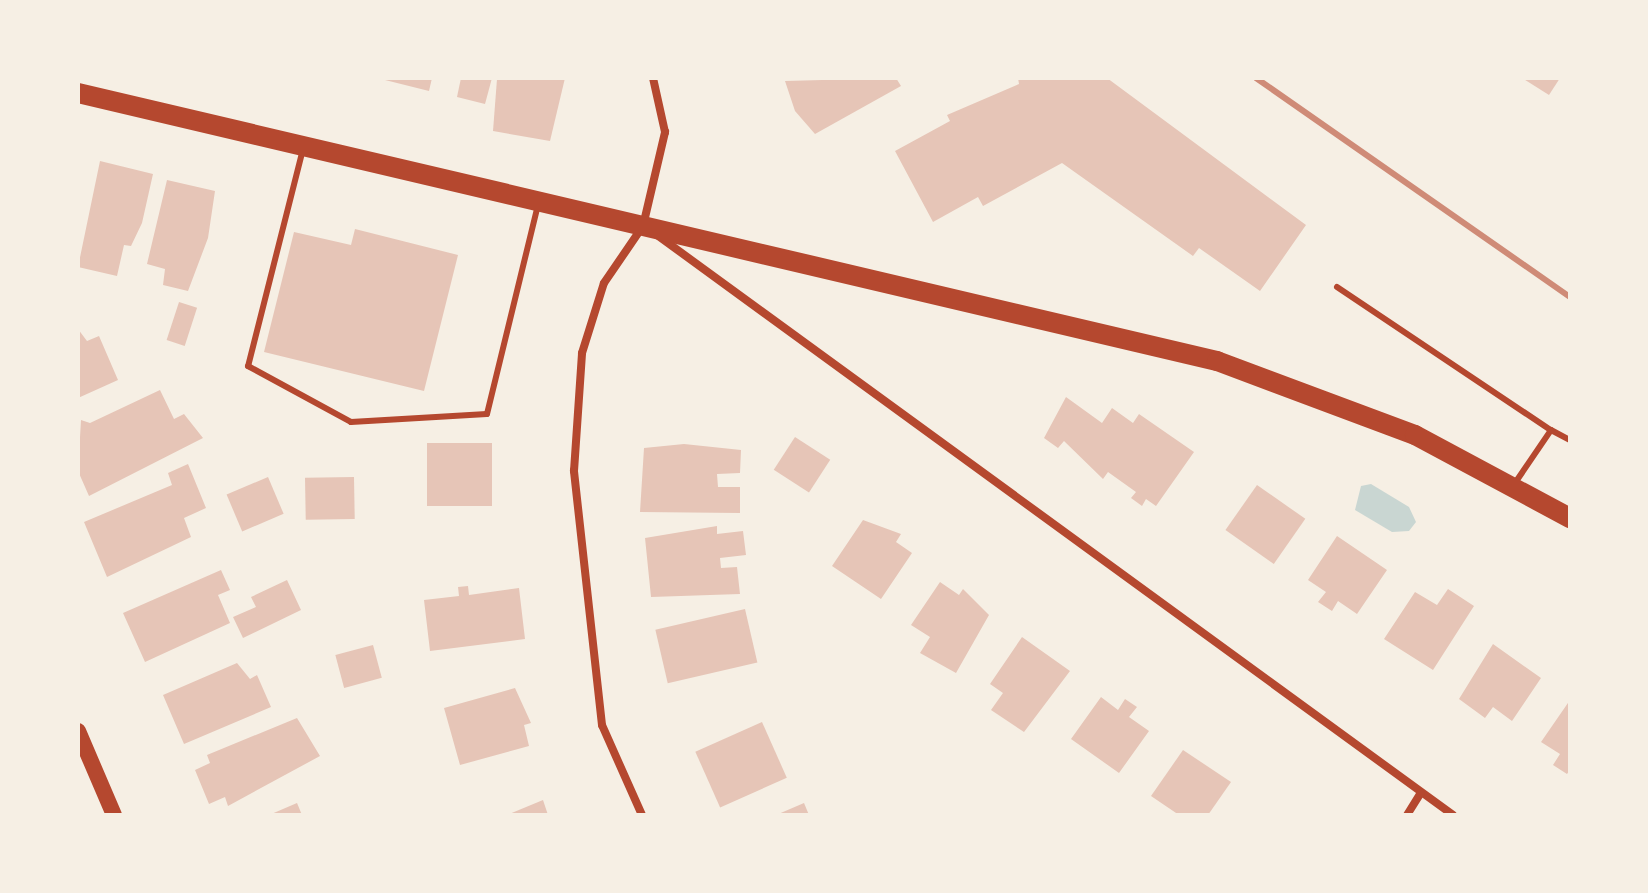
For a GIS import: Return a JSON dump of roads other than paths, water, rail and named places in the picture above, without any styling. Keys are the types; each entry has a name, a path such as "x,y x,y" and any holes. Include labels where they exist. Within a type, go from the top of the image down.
{"main road":[{"path":"78,93 1217,361 1354,408 1513,486 1570,518"},
{"path":"78,731 114,815"}],"street":[{"path":"642,815 602,725 574,471 582,353 604,283 643,226 665,132 653,78"},
{"path":"643,226 1453,815"},
{"path":"1407,815 1421,793"}],"lane":[{"path":"304,147 248,366 351,422 487,414 539,201"},
{"path":"1337,287 1570,440"},
{"path":"1513,486 1551,430"}],"railway":[{"path":"1256,78 1570,297"}]}
